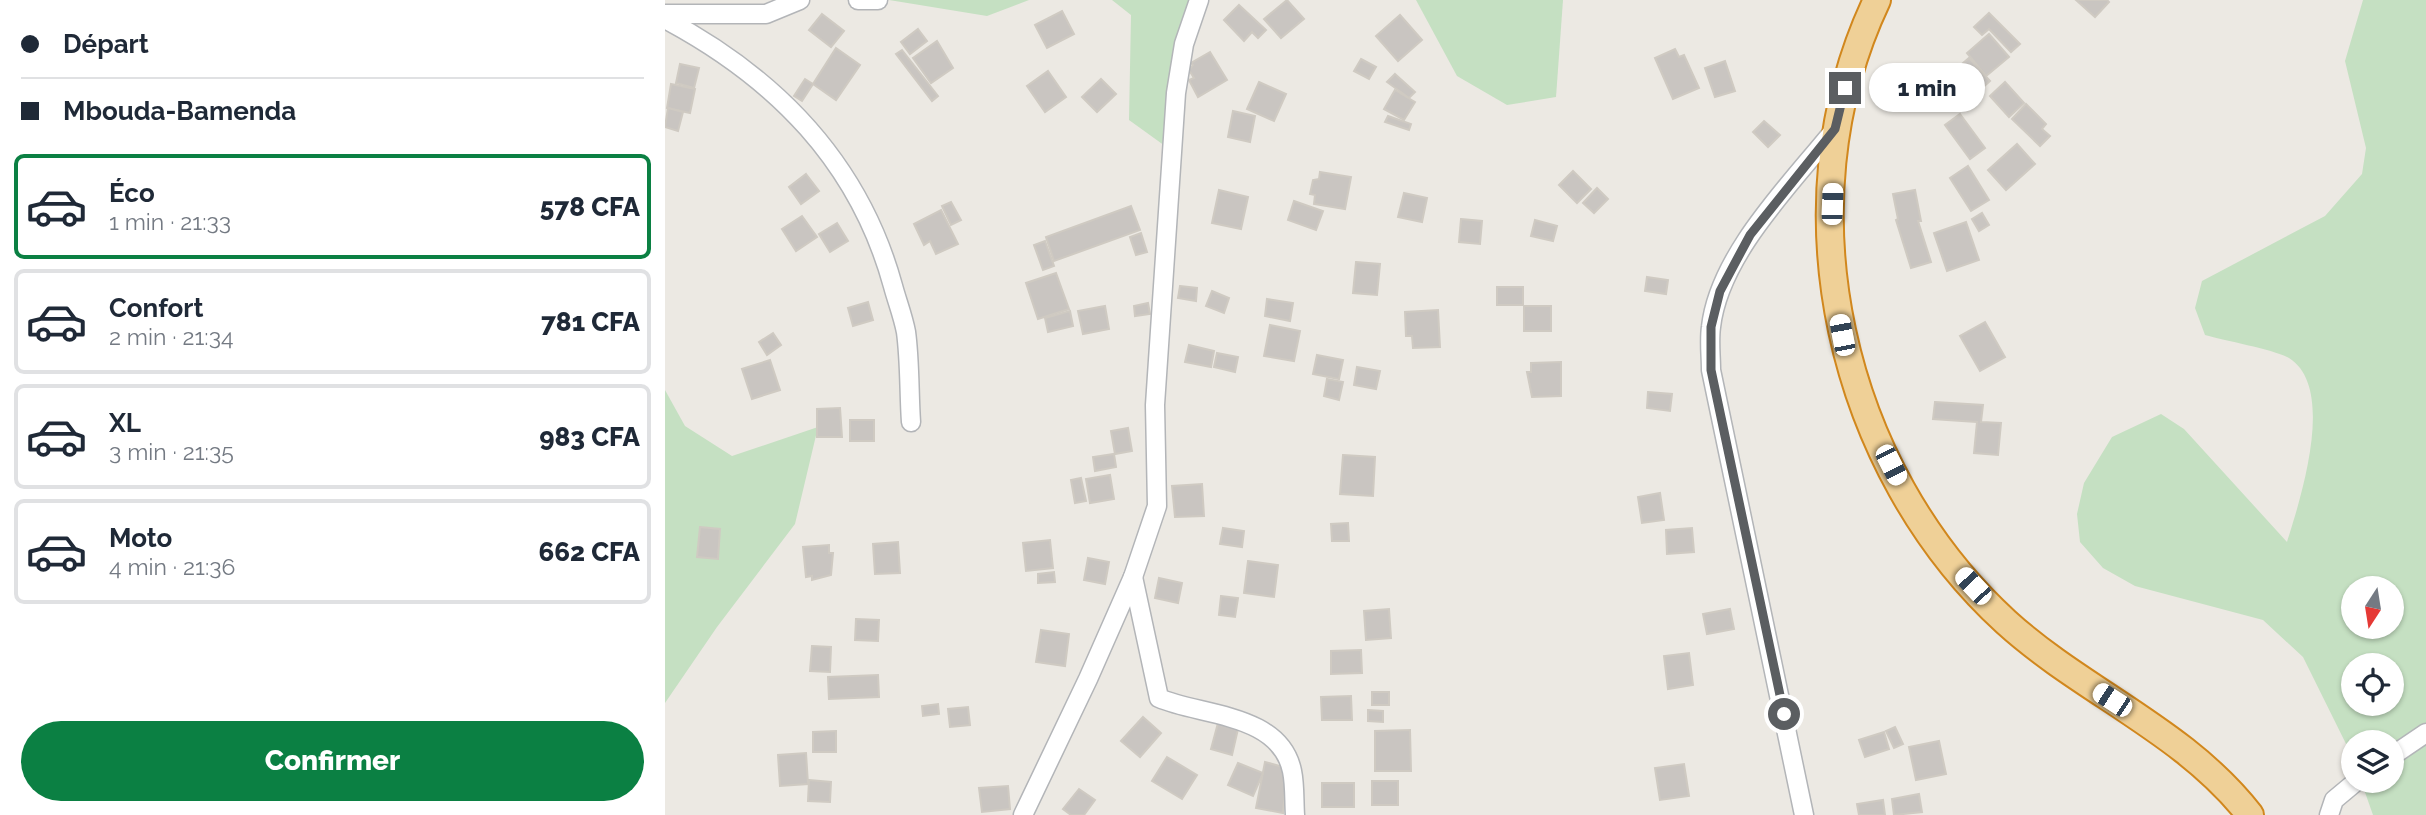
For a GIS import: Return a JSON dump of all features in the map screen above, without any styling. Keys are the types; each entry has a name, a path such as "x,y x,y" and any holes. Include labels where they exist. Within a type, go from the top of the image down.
{"highway":[{"path":"1877,0 1850,67 1835,129 1831,229 1835,296 1846,355 1871,425 1911,505 1958,569 2005,621 2052,660 2178,743 2206,767 2250,815"}],"street":[{"path":"665,17 767,14 800,0"},
{"path":"858,0 878,0"},
{"path":"1023,815 1089,679 1133,577 1157,506 1155,405 1176,93 1184,44 1199,0"},
{"path":"665,17 735,60 791,110 833,156 859,198 883,252 905,332 911,422"},
{"path":"1804,815 1711,370 1711,327 1720,291 1750,235 1835,129"},
{"path":"1133,577 1153,681 1159,698 1235,718 1264,733 1289,761 1295,815"},
{"path":"2404,748 2426,733"},
{"path":"2329,815 2334,800 2342,793"}],"green space":[{"path":"889,0 1029,0 987,16"},
{"path":"1112,0 1204,0 1195,11 1172,151 1129,120 1131,15"},
{"path":"1416,0 1563,0 1556,97 1507,105 1457,76"},
{"path":"2363,0 2426,0 2426,815 2373,815 2365,793 2404,793 2404,730 2341,730 2341,734 2303,657 2263,620 2135,586 2103,568 2080,542 2077,514 2084,483 2112,437 2161,414 2184,429 2287,542 2300,500 2311,446 2311,394 2303,373 2289,358 2282,355 2205,335 2195,308 2202,281 2325,216 2362,174 2366,148 2345,61"},
{"path":"665,390 685,426 732,456 818,427 795,524 717,627 665,703"}],"building":[{"path":"1287,0 1304,19 1281,38 1264,19"},
{"path":"2076,0 2107,0 2109,2 2095,17"},
{"path":"1239,5 1266,30 1258,38 1252,32 1244,41 1224,20"},
{"path":"1062,11 1074,34 1047,48 1035,25"},
{"path":"1989,13 2020,44 2011,52 1989,29 1982,35 1974,27"},
{"path":"822,14 844,31 831,47 809,30"},
{"path":"1400,15 1422,40 1398,61 1376,36"},
{"path":"918,29 927,41 910,54 901,42"},
{"path":"1989,34 2009,57 1986,76 1967,53"},
{"path":"937,41 953,68 931,83 913,58"},
{"path":"836,48 860,65 836,100 813,84"},
{"path":"1675,49 1679,57 1684,55 1699,88 1673,99 1655,58"},
{"path":"902,50 938,96 932,101 896,54"},
{"path":"1210,52 1227,80 1198,97 1189,80 1194,78 1189,70 1193,65 1191,63"},
{"path":"1969,58 1990,81 1970,99 1949,75"},
{"path":"1361,59 1376,67 1369,79 1354,71"},
{"path":"1725,61 1735,91 1715,97 1705,68"},
{"path":"680,64 699,68 694,88 676,83"},
{"path":"1048,71 1066,97 1045,112 1027,86"},
{"path":"1395,74 1415,92 1409,98 1387,82"},
{"path":"805,79 813,84 802,101 794,96"},
{"path":"1101,79 1116,94 1097,112 1082,97"},
{"path":"1259,82 1286,94 1274,121 1247,109"},
{"path":"2005,82 2024,103 2009,117 1990,96"},
{"path":"671,84 695,89 690,113 667,108"},
{"path":"1395,90 1415,102 1404,120 1384,109"},
{"path":"2026,104 2046,124 2042,129 2050,136 2040,146 2012,119"},
{"path":"668,108 683,112 678,131 665,127"},
{"path":"1233,111 1255,116 1250,142 1228,137"},
{"path":"1960,114 1985,148 1970,159 1945,125"},
{"path":"1388,116 1411,124 1409,130 1385,122"},
{"path":"1764,121 1780,135 1768,147 1753,132"},
{"path":"2017,144 2035,164 2006,190 1988,170"},
{"path":"1968,166 1989,200 1971,211 1950,178"},
{"path":"1573,171 1591,189 1577,203 1559,185"},
{"path":"1320,172 1351,177 1345,209 1314,204 1315,195 1310,194 1313,180 1319,179"},
{"path":"806,174 819,191 801,204 789,187"},
{"path":"1597,188 1608,199 1594,213 1583,203"},
{"path":"1219,190 1248,197 1241,229 1212,223"},
{"path":"1915,190 1921,221 1918,221 1931,262 1911,268 1896,220 1898,219 1893,194"},
{"path":"1404,193 1427,198 1422,222 1398,217"},
{"path":"1294,201 1323,211 1316,230 1288,220"},
{"path":"951,202 961,220 951,225 942,206"},
{"path":"1131,206 1140,230 1054,261 1046,237"},
{"path":"941,210 958,244 936,254 930,241 924,245 914,224"},
{"path":"1982,213 1989,225 1979,231 1972,219"},
{"path":"802,216 817,237 796,251 782,229"},
{"path":"1461,219 1482,221 1480,244 1459,242"},
{"path":"1535,220 1557,226 1553,241 1531,236"},
{"path":"1966,222 1979,260 1947,271 1934,233"},
{"path":"837,223 848,241 830,252 819,234"},
{"path":"1141,233 1147,252 1136,255 1130,237"},
{"path":"1045,241 1054,266 1043,270 1034,245"},
{"path":"1356,262 1380,264 1377,295 1353,293"},
{"path":"1056,273 1069,309 1038,319 1026,283"},
{"path":"1647,277 1668,280 1666,294 1645,291"},
{"path":"1180,286 1197,288 1196,301 1178,298"},
{"path":"1497,287 1523,287 1523,305 1497,305"},
{"path":"1212,291 1229,298 1224,313 1206,306"},
{"path":"1267,299 1293,303 1290,321 1265,316"},
{"path":"868,302 873,320 853,326 848,308"},
{"path":"1148,303 1150,314 1135,316 1134,306"},
{"path":"1105,306 1109,329 1083,334 1078,311"},
{"path":"1524,306 1551,306 1551,331 1524,331"},
{"path":"1438,310 1440,347 1413,348 1412,336 1406,336 1405,312"},
{"path":"1070,311 1073,326 1048,332 1045,318"},
{"path":"1985,322 2005,357 1980,371 1960,336"},
{"path":"1270,325 1300,331 1294,361 1264,356"},
{"path":"773,333 781,345 767,355 759,342"},
{"path":"1189,345 1214,351 1211,367 1185,362"},
{"path":"1217,353 1238,357 1235,372 1214,367"},
{"path":"1317,355 1343,360 1339,379 1313,374"},
{"path":"770,360 780,390 752,399 742,369"},
{"path":"1561,362 1561,396 1532,397 1527,372 1531,372 1531,363"},
{"path":"1357,367 1380,371 1376,389 1354,385"},
{"path":"1327,379 1343,382 1339,400 1324,396"},
{"path":"1648,392 1672,394 1670,411 1647,408"},
{"path":"1935,402 1983,405 1981,422 2001,423 1998,455 1974,453 1977,422 1933,419"},
{"path":"840,408 842,437 817,437 817,409"},
{"path":"850,420 874,420 874,441 850,441"},
{"path":"1128,428 1132,451 1115,454 1111,431"},
{"path":"1114,454 1116,467 1095,471 1093,457"},
{"path":"1343,455 1375,457 1373,496 1340,494"},
{"path":"1110,475 1114,499 1090,503 1086,479"},
{"path":"1081,478 1086,501 1075,503 1071,480"},
{"path":"1202,484 1204,516 1175,517 1172,486"},
{"path":"1660,493 1664,520 1642,523 1638,497"},
{"path":"1348,523 1349,541 1332,541 1331,524"},
{"path":"700,527 720,529 718,559 697,557"},
{"path":"1223,528 1244,531 1242,547 1220,544"},
{"path":"1692,528 1694,552 1667,554 1666,530"},
{"path":"1050,540 1053,568 1026,571 1023,543"},
{"path":"898,542 900,573 875,574 873,544"},
{"path":"829,545 829,553 833,553 831,575 812,580 812,576 806,577 803,547"},
{"path":"1088,558 1109,562 1105,584 1084,580"},
{"path":"1248,561 1278,565 1274,597 1244,593"},
{"path":"1054,572 1055,582 1038,583 1038,574"},
{"path":"1159,578 1182,583 1178,603 1155,598"},
{"path":"1221,596 1238,598 1235,617 1219,615"},
{"path":"1389,609 1391,638 1366,640 1364,611"},
{"path":"1730,609 1734,629 1707,634 1703,614"},
{"path":"856,619 879,620 878,641 855,640"},
{"path":"1041,630 1069,634 1065,666 1036,662"},
{"path":"812,646 831,647 830,672 810,671"},
{"path":"1361,650 1362,673 1331,674 1331,651"},
{"path":"1689,653 1693,685 1668,689 1664,656"},
{"path":"878,675 879,697 829,699 828,677"},
{"path":"1372,692 1389,692 1389,705 1372,705"},
{"path":"1351,696 1352,720 1322,720 1321,697"},
{"path":"938,704 939,714 923,716 922,706"},
{"path":"968,707 970,725 950,727 948,709"},
{"path":"1368,710 1383,711 1383,722 1368,721"},
{"path":"1143,717 1161,733 1140,757 1121,741"},
{"path":"1218,723 1238,729 1232,755 1211,749"},
{"path":"1895,727 1903,744 1894,748 1886,731"},
{"path":"1410,730 1411,771 1375,771 1375,731"},
{"path":"836,731 836,752 813,752 813,732"},
{"path":"1884,732 1889,749 1865,757 1859,740"},
{"path":"1939,741 1946,774 1916,780 1909,747"},
{"path":"806,753 808,784 780,786 778,755"},
{"path":"1167,757 1197,775 1182,799 1152,781"},
{"path":"1265,762 1287,768 1283,813 1256,808"},
{"path":"1238,763 1263,773 1253,796 1228,785"},
{"path":"1684,764 1689,796 1660,800 1655,768"},
{"path":"809,780 831,782 830,802 808,801"},
{"path":"1372,781 1398,781 1398,805 1372,805"},
{"path":"1322,783 1354,783 1354,807 1322,807"},
{"path":"1008,786 1010,809 982,812 979,788"},
{"path":"1079,789 1095,800 1084,815 1071,815 1063,809"},
{"path":"1919,794 1922,812 1894,815 1892,799"},
{"path":"1883,800 1885,815 1859,815 1857,804"}],"route":[{"path":"1784,714 1711,370 1711,327 1720,291 1750,235 1835,129 1845,88"}]}
